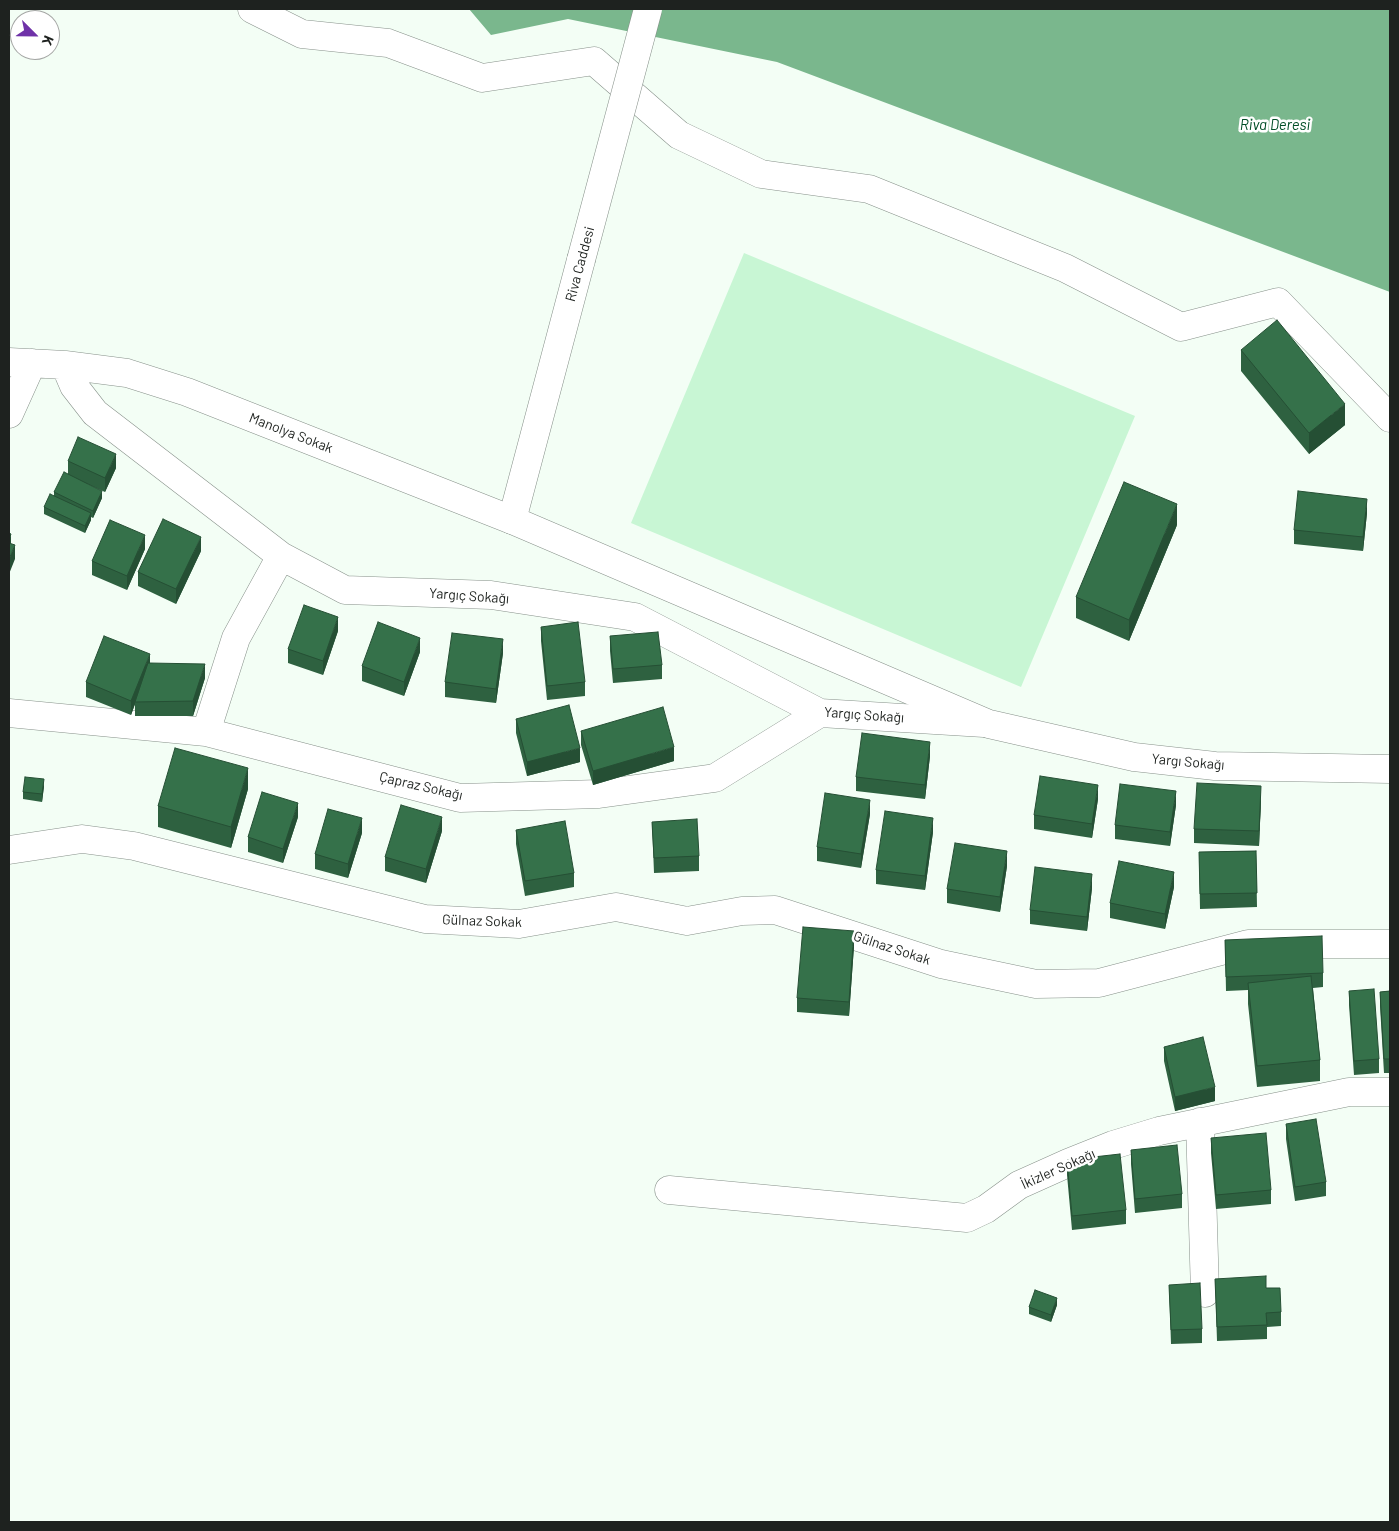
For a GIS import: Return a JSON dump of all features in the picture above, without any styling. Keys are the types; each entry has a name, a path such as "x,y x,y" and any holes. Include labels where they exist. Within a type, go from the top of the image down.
{"street":[{"path":"252,9 302,34 388,43 482,78 594,61 679,135 761,174 868,189 1065,268 1181,327 1278,302 1390,418"},
{"name":"Riva Caddesi","path":"512,520 648,9"},
{"path":"9,414 20,363 65,365"},
{"name":"Manolya Sokak","path":"65,365 127,373 187,392 512,520 989,724"},
{"name":"Yargıç Sokağı","path":"65,365 74,386 94,413 281,556 345,590 491,595 635,617 820,713 989,724"},
{"path":"206,732 236,638 281,556"},
{"name":"Çapraz Sokağı","path":"9,713 206,732 460,798 599,794 715,778 820,713"},
{"name":"Yargı Sokağı","path":"989,724 1134,757 1215,766 1390,769"},
{"name":"Gülnaz Sokak","path":"9,850 82,840 134,846 425,919 519,924 616,907 687,921 742,911 776,910 941,964 1036,984 1099,984 1248,944 1390,944"},
{"name":"İkizler Sokağı","path":"669,1190 968,1218 986,1210 1019,1185 1113,1145 1159,1131 1349,1092 1390,1092"},
{"path":"1200,1122 1205,1293"}],"shaded area":[{"path":"744,253 1135,416 1021,687 631,523"}],"water":[{"name":"Riva Deresi","path":"469,9 1390,9 1390,292 777,62 568,19 491,35"}],"building":[{"path":"1277,320 1345,404 1309,433 1241,350"},
{"path":"78,437 116,454 105,478 68,461"},
{"path":"64,472 102,491 93,511 54,492"},
{"path":"1124,482 1177,504 1129,620 1076,597"},
{"path":"1298,491 1367,499 1363,537 1294,530"},
{"path":"50,494 91,513 85,526 44,507"},
{"path":"163,519 201,537 176,589 138,572"},
{"path":"110,520 145,535 127,576 92,561"},
{"path":"9,543 15,545 9,559"},
{"path":"304,605 338,617 323,661 288,649"},
{"path":"378,622 420,638 404,682 362,666"},
{"path":"578,622 585,682 547,686 541,627"},
{"path":"658,632 662,665 613,669 610,636"},
{"path":"452,633 503,639 496,689 445,682"},
{"path":"104,636 150,654 131,701 86,682"},
{"path":"148,663 205,664 193,701 135,702"},
{"path":"569,705 580,748 527,762 516,719"},
{"path":"663,707 674,747 593,771 581,731"},
{"path":"862,733 930,742 925,785 856,777"},
{"path":"175,748 248,768 231,827 158,806"},
{"path":"1040,776 1098,785 1092,824 1034,815"},
{"path":"25,777 44,779 42,794 23,792"},
{"path":"1197,783 1261,786 1259,831 1194,829"},
{"path":"1120,784 1176,791 1170,832 1115,825"},
{"path":"262,792 298,803 283,849 248,837"},
{"path":"825,793 870,800 861,854 817,847"},
{"path":"401,805 442,817 426,869 385,857"},
{"path":"328,809 362,818 348,864 315,854"},
{"path":"885,811 933,818 925,876 876,870"},
{"path":"697,819 699,856 654,858 652,822"},
{"path":"565,821 574,873 525,881 516,830"},
{"path":"955,843 1007,851 1000,897 947,889"},
{"path":"1256,851 1257,893 1200,894 1199,852"},
{"path":"1119,861 1174,872 1165,914 1110,903"},
{"path":"1035,867 1092,874 1087,917 1030,910"},
{"path":"803,927 854,931 849,1002 797,998"},
{"path":"1322,936 1323,973 1226,977 1225,940"},
{"path":"1311,976 1320,1060 1257,1066 1248,983"},
{"path":"1374,989 1379,1059 1354,1061 1349,991"},
{"path":"1390,991 1390,1059 1384,1059 1380,992"},
{"path":"1203,1037 1215,1087 1175,1097 1164,1047"},
{"path":"1316,1119 1326,1182 1295,1187 1286,1124"},
{"path":"1266,1133 1271,1190 1216,1195 1211,1138"},
{"path":"1177,1145 1182,1194 1135,1199 1131,1150"},
{"path":"1120,1154 1126,1210 1072,1216 1067,1160"},
{"path":"1266,1276 1266,1288 1280,1288 1281,1312 1266,1313 1267,1325 1217,1327 1215,1279"},
{"path":"1200,1283 1202,1329 1171,1330 1169,1285"},
{"path":"1035,1290 1057,1298 1051,1315 1029,1307"}]}
